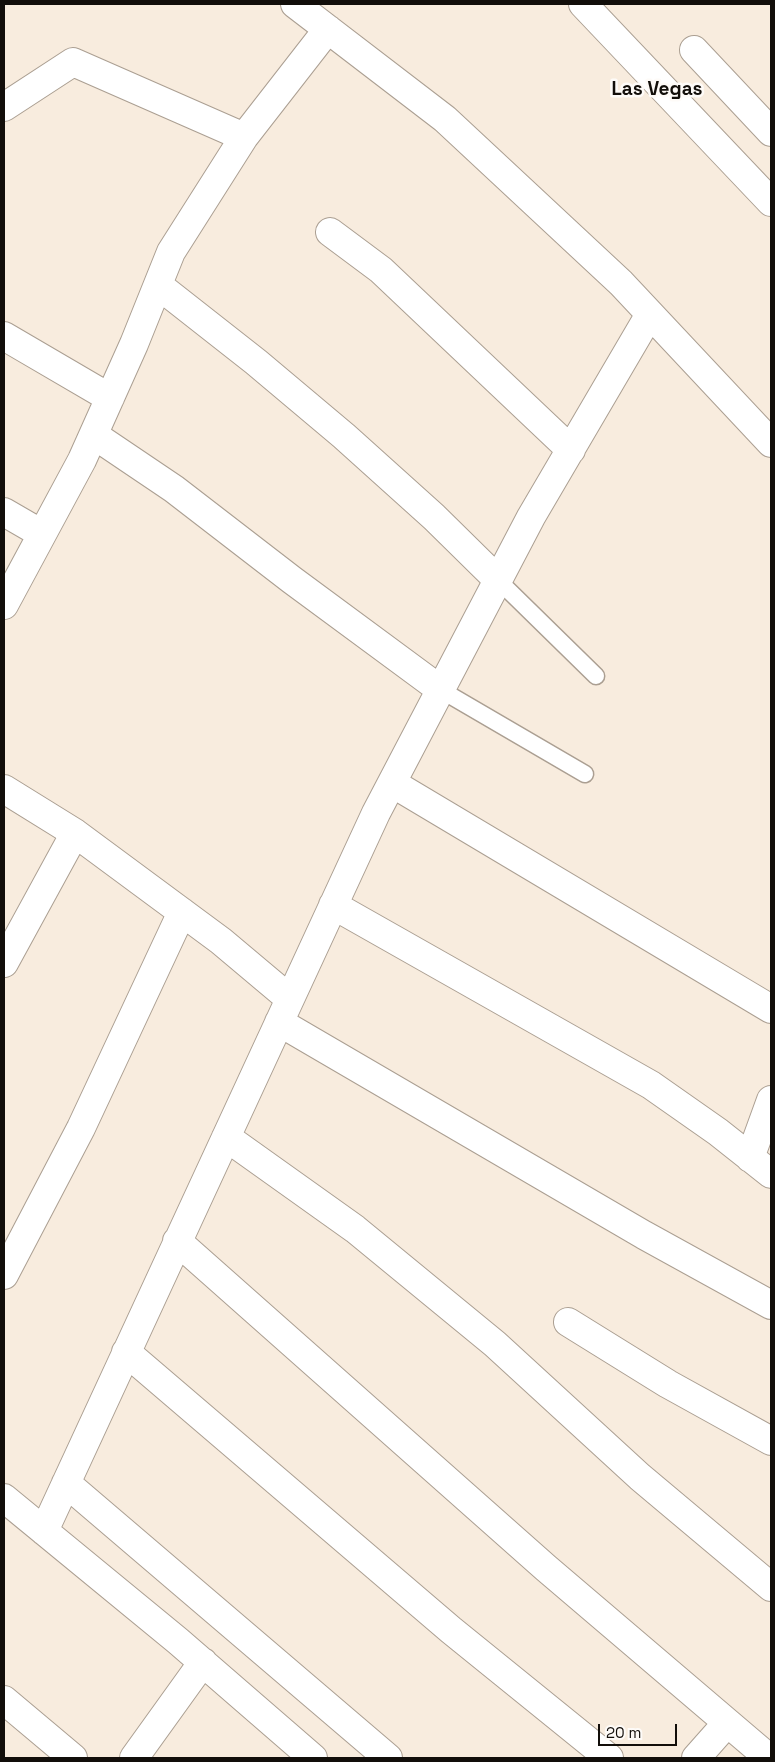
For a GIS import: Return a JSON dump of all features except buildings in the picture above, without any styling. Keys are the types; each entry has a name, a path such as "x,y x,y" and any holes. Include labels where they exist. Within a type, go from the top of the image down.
{"street":[{"path":"295,4 444,119 621,283 771,443"},
{"path":"583,4 771,202"},
{"path":"4,605 94,435 171,252 244,137 328,29"},
{"path":"694,50 771,132"},
{"path":"4,107 74,62 244,137"},
{"path":"330,232 381,270 571,450"},
{"path":"158,285 256,362 344,436 434,517 498,580"},
{"path":"44,1531 284,1010 392,783 531,517 650,314"},
{"path":"4,336 110,398"},
{"path":"94,435 174,489 292,580 441,690"},
{"path":"4,512 42,534"},
{"path":"392,783 771,1009"},
{"path":"4,789 75,833 221,941 284,1010 644,1236 771,1305"},
{"path":"4,963 75,833"},
{"path":"333,905 651,1085 718,1132 771,1174"},
{"path":"4,1275 81,1128 182,912"},
{"path":"750,1158 771,1100"},
{"path":"226,1137 355,1229 495,1344 640,1477 771,1587"},
{"path":"177,1241 546,1568 769,1758"},
{"path":"568,1322 668,1384 771,1441"},
{"path":"126,1352 451,1630 609,1758"},
{"path":"66,1483 388,1758"},
{"path":"4,1498 203,1662 313,1758"},
{"path":"134,1758 203,1662"},
{"path":"4,1700 73,1758"},
{"path":"696,1758 727,1723"}],"lane":[{"path":"498,580 596,676"},
{"path":"441,690 585,774"}],"district":[{"name":"Las Vegas","path":"657,90"}]}
